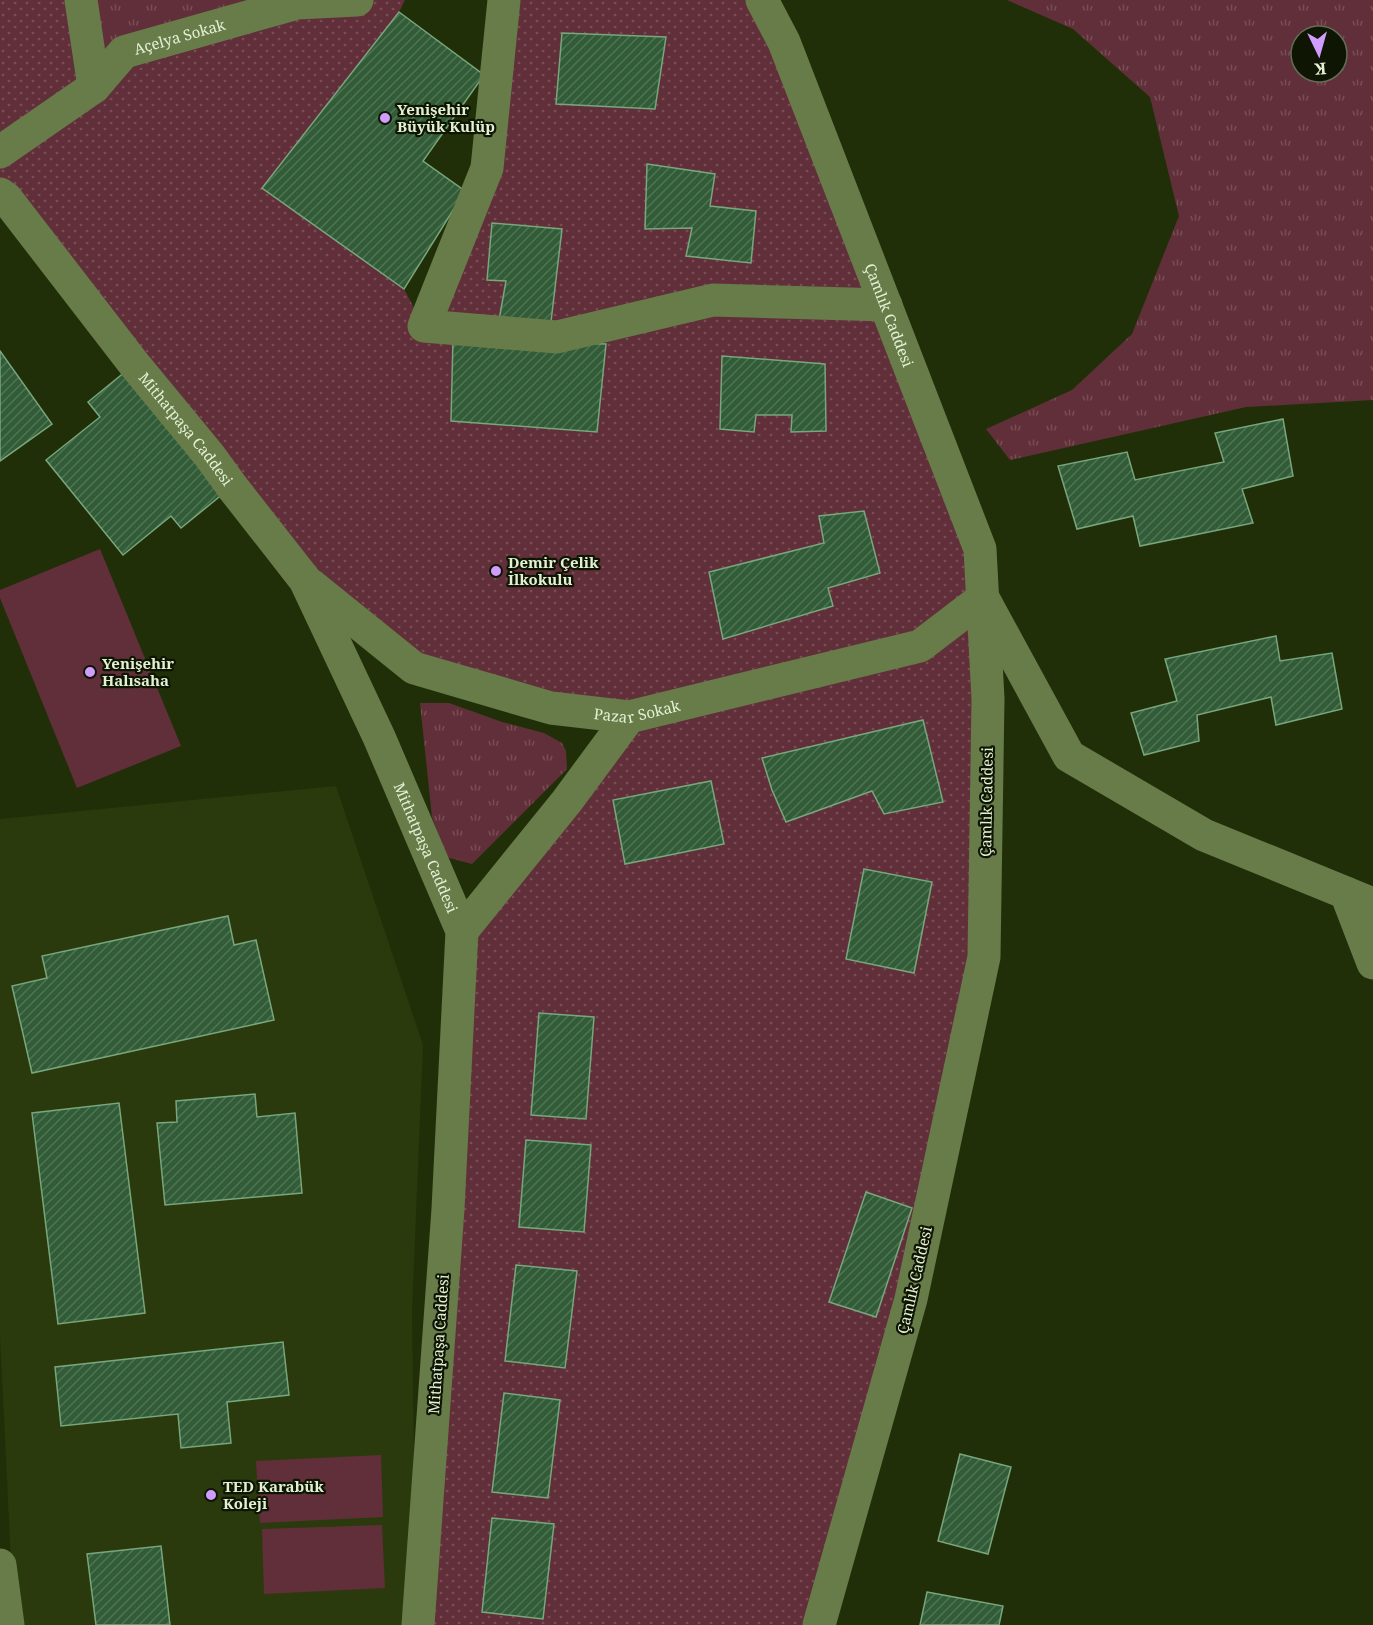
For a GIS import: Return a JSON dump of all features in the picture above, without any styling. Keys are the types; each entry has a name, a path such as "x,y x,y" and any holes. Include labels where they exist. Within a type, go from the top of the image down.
{"street":[{"path":"81,0 94,87"},
{"name":"Açelya Sokak","path":"0,152 94,87 124,52 297,3 357,0"},
{"path":"504,0 487,168 424,326 557,337 713,300 886,305"},
{"name":"Çamlık Caddesi","path":"762,0 784,42 980,549 988,699 984,957 911,1299 819,1625"},
{"name":"Mithatpaşa Caddesi","path":"0,194 6,198 305,580 379,736 462,931 448,1209 418,1625"},
{"name":"Pazar Sokak","path":"305,580 414,668 551,708 629,717 920,646 983,598"},
{"path":"983,598 1069,756 1204,835 1359,898 1373,963"},
{"path":"462,931 567,801 629,717"},
{"path":"0,1565 8,1625"}],"shaded area":[{"path":"336,786 423,1045 412,1313 416,1625 14,1625 0,1335 0,819"}],"green space":[{"path":"0,0 81,0 94,86 124,52 357,0 405,0 399,12 263,188 404,289 423,325 487,168 504,0 762,0 980,549 984,957 819,1625 418,1625 462,931 629,718 414,668 305,580 0,194"},
{"path":"81,0 357,0 94,87"},
{"path":"1007,0 1373,0 1373,400 1246,407 1010,460 986,429 1072,390 1132,334 1179,216 1150,97 1073,29"},
{"name":"Yenişehir Halısaha","path":"100,549 181,746 77,788 0,598 0,590"},
{"path":"420,703 449,703 502,722 544,733 562,743 566,751 567,769 472,864 446,857 432,817"},
{"path":"381,1455 383,1517 260,1523 256,1461"},
{"path":"382,1525 385,1588 264,1594 262,1529"}],"building":[{"name":"Yenişehir Büyük Kulüp","path":"399,12 484,75 423,161 465,191 404,289 262,188"},
{"path":"562,33 666,37 655,109 556,104"},
{"path":"647,164 715,174 710,206 756,211 751,263 686,256 692,228 645,229"},
{"path":"492,223 562,229 550,330 498,326 506,281 487,280"},
{"path":"453,339 606,344 597,432 451,421"},
{"path":"0,351 52,424 0,461"},
{"path":"722,356 825,364 826,431 791,432 792,415 756,415 754,432 720,429"},
{"path":"131,367 229,489 181,528 171,516 123,555 46,460 100,417 88,402"},
{"path":"1283,419 1293,476 1242,489 1253,523 1140,546 1133,516 1077,529 1058,466 1127,452 1135,480 1224,462 1215,433"},
{"path":"864,511 880,573 828,588 833,606 723,639 709,572 824,543 819,516"},
{"path":"1276,636 1280,661 1332,653 1342,709 1276,725 1271,697 1197,715 1199,741 1144,755 1131,713 1177,701 1165,659"},
{"path":"923,720 943,802 884,814 872,791 786,822 772,790 762,758"},
{"path":"711,781 724,844 625,864 613,800"},
{"path":"864,869 932,882 914,973 846,959"},
{"path":"228,916 234,945 256,940 274,1020 32,1073 12,986 47,978 42,956"},
{"path":"539,1013 594,1017 586,1119 531,1115"},
{"path":"255,1094 257,1117 295,1113 302,1193 165,1205 157,1123 177,1122 176,1101"},
{"path":"119,1103 145,1313 58,1324 32,1113"},
{"path":"526,1140 591,1145 584,1232 519,1227"},
{"path":"866,1192 912,1208 876,1317 829,1302"},
{"path":"516,1265 577,1271 565,1368 505,1361"},
{"path":"283,1342 289,1395 227,1402 231,1443 181,1448 178,1414 61,1426 55,1367"},
{"path":"504,1393 560,1400 548,1498 492,1492"},
{"path":"960,1454 1011,1467 988,1554 938,1541"},
{"path":"492,1518 554,1524 543,1619 482,1612"},
{"path":"161,1546 170,1625 96,1625 87,1554"},
{"path":"927,1592 1003,1606 999,1625 920,1625"}],"place":[{"name":"Yenişehir Büyük Kulüp","path":"385,118"},
{"name":"Demir Çelik İlkokulu","path":"496,571"},
{"name":"Yenişehir Halısaha","path":"90,672"},
{"name":"TED Karabük Koleji","path":"211,1495"}]}
